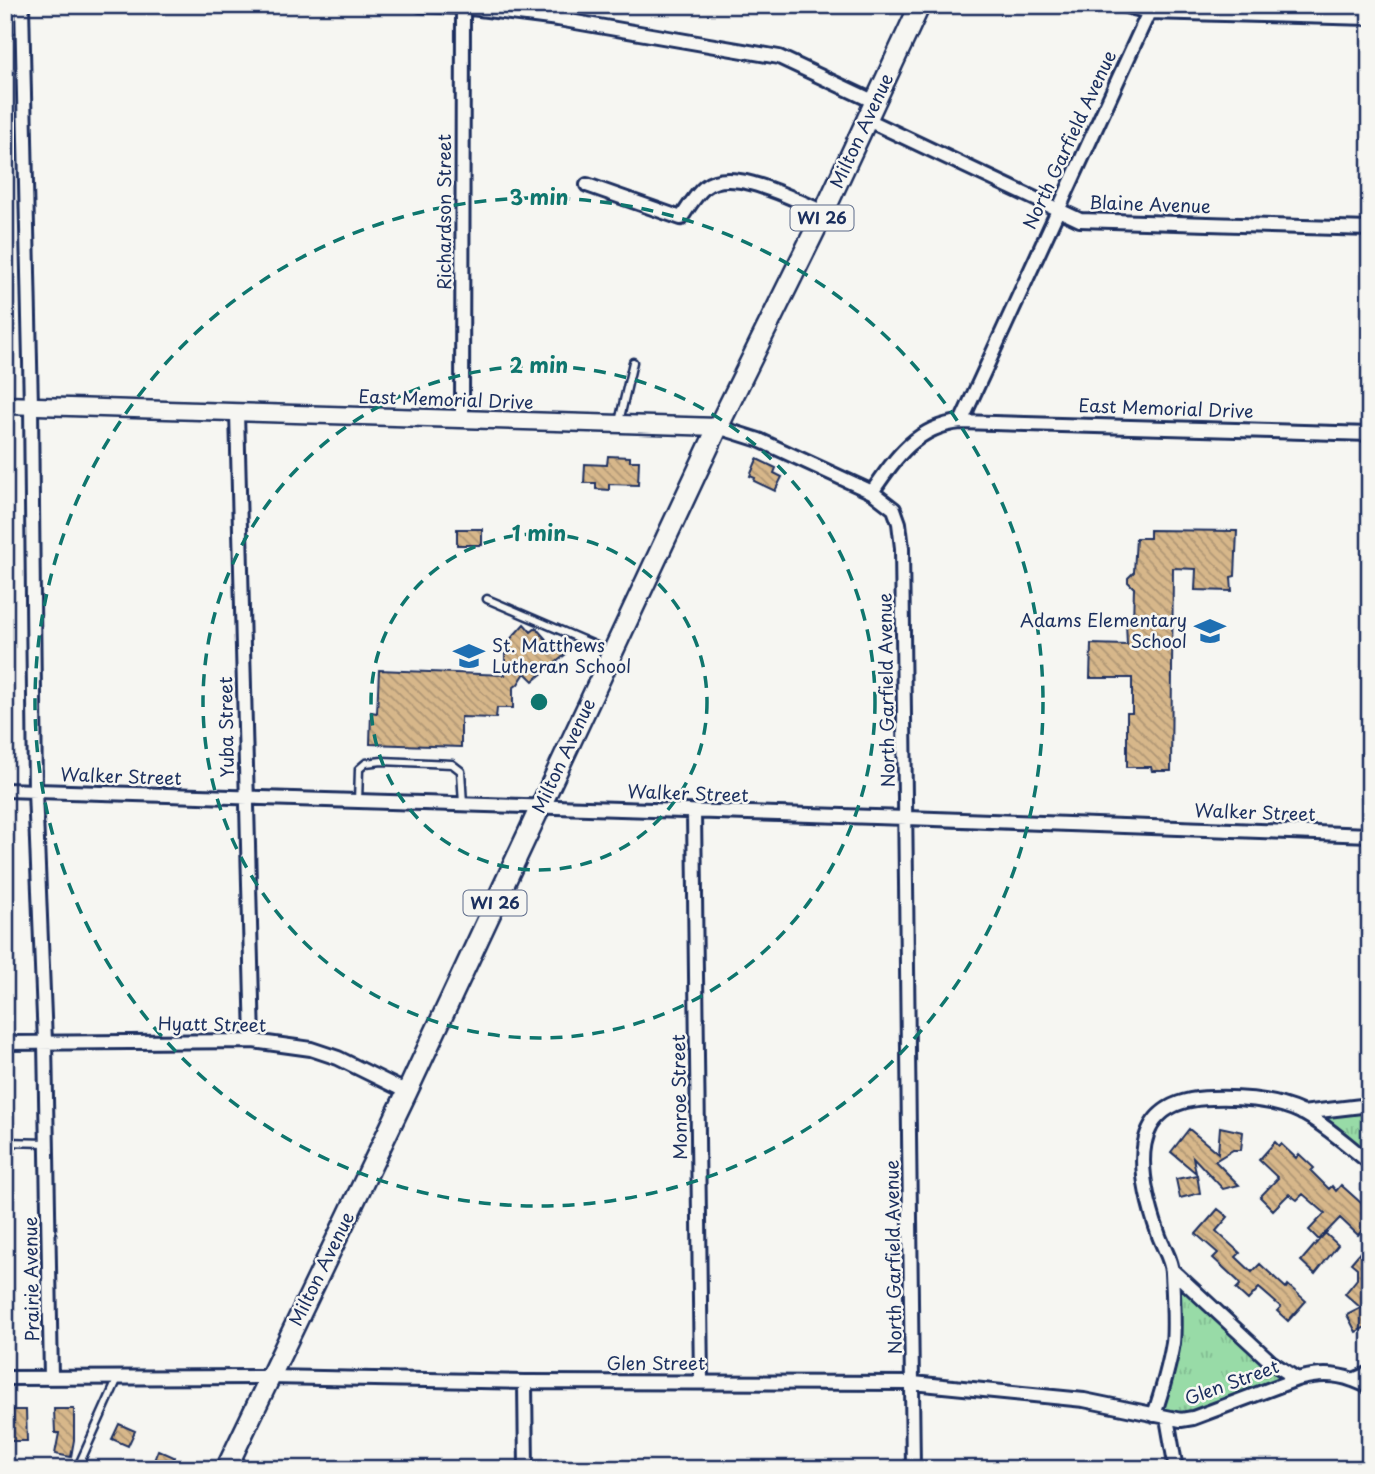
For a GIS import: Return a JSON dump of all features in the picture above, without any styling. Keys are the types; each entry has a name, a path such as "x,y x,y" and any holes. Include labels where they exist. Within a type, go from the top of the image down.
{"main road":[{"name":"Milton Avenue","path":"226,1469 407,1092 718,427 868,120 920,5"},
{"name":"East Memorial Drive","path":"5,405 718,427"}],"street":[{"name":"Prairie Avenue","path":"22,5 31,406 35,791 45,1042 51,1377"},
{"path":"420,5 463,6 694,41 779,57 875,102"},
{"path":"1122,5 1149,12 1370,18"},
{"name":"Richardson Street","path":"462,419 463,6"},
{"name":"North Garfield Avenue","path":"961,422 1149,12"},
{"name":"Blaine Avenue","path":"868,120 1080,220 1370,229"},
{"path":"587,185 681,218 704,188 727,180 760,186 824,212"},
{"name":"Yuba Street","path":"237,412 253,1041"},
{"path":"872,492 887,470 914,440 943,424 961,422"},
{"name":"East Memorial Drive","path":"961,422 1370,434"},
{"name":"East Memorial Drive","path":"718,427 760,440 872,492"},
{"name":"North Garfield Avenue","path":"872,492 894,509 902,548 913,1469"},
{"name":"Walker Street","path":"5,790 1370,835"},
{"name":"Monroe Street","path":"694,811 701,1381"},
{"name":"Hyatt Street","path":"5,1043 253,1041 311,1049 338,1058 407,1092"},
{"path":"1176,1469 1161,1416 1163,1389 1173,1341 1172,1270 1151,1213 1144,1185 1143,1144 1151,1126 1175,1105 1205,1098 1250,1098 1302,1113 1370,1163"},
{"path":"1302,1113 1370,1105"},
{"path":"1172,1270 1271,1362 1297,1378"},
{"path":"1353,1380 1370,1373"},
{"name":"Glen Street","path":"5,1378 270,1377 525,1382 913,1382 1084,1400 1161,1416 1193,1418 1297,1378 1339,1375 1353,1380"},
{"path":"1353,1380 1370,1387"},
{"path":"525,1382 526,1469"}],"lane":[{"path":"619,424 633,362"},
{"path":"487,599 612,653"},
{"path":"358,802 359,769 366,763 382,761 452,764 461,771 463,804"},
{"path":"5,1142 47,1143"},
{"path":"77,1469 118,1378"}],"green space":[{"path":"1370,1105 1370,1163 1302,1113"},
{"path":"1172,1270 1297,1379 1193,1418 1154,1415 1173,1341"}],"building":[{"path":"608,456 630,457 630,461 639,461 638,485 609,484 609,490 596,489 596,483 584,483 585,464 607,465"},
{"path":"757,459 776,468 774,473 782,477 775,491 754,481 755,478 750,476"},
{"path":"457,529 482,529 482,545 457,545"},
{"path":"1150,530 1237,531 1235,576 1231,577 1232,591 1195,590 1196,569 1173,568 1171,771 1152,771 1151,767 1127,767 1127,713 1132,713 1132,678 1090,678 1091,644 1127,645 1126,622 1133,620 1134,588 1128,578 1134,572 1136,538 1150,538"},
{"path":"524,624 531,632 536,628 551,645 554,643 565,655 533,681 525,673 513,688 513,708 497,708 496,718 461,717 461,747 370,744 371,712 377,713 379,670 505,675 505,645"},
{"path":"1220,1127 1243,1132 1241,1150 1233,1150 1215,1161 1239,1185 1223,1189 1193,1157 1196,1173 1171,1152 1189,1129 1218,1153"},
{"path":"1275,1142 1296,1158 1299,1154 1314,1168 1311,1171 1329,1189 1332,1186 1336,1191 1341,1185 1370,1211 1370,1222 1358,1235 1340,1218 1319,1240 1309,1230 1325,1213 1303,1194 1297,1200 1289,1194 1273,1210 1260,1197 1278,1178 1259,1160"},
{"path":"1197,1175 1200,1193 1180,1198 1176,1179"},
{"path":"1218,1209 1228,1217 1216,1231 1240,1253 1236,1257 1252,1272 1260,1264 1286,1288 1288,1285 1306,1301 1288,1321 1277,1311 1281,1307 1259,1288 1248,1300 1236,1289 1240,1285 1238,1281 1213,1258 1218,1253 1196,1234"},
{"path":"1325,1233 1338,1245 1315,1274 1301,1261"},
{"path":"1362,1250 1370,1257 1370,1325 1356,1332 1347,1315 1361,1308 1345,1294 1357,1279 1357,1268 1351,1263"},
{"path":"54,1409 74,1409 71,1457 55,1454 59,1433 55,1433"},
{"path":"12,1410 26,1410 27,1441 9,1441 9,1423 13,1423"},
{"path":"119,1424 135,1431 128,1446 112,1439"},
{"path":"158,1450 192,1469 154,1469 157,1464 153,1463"}],"place":[{"name":"Adams Elementary School","path":"1210,631"},
{"name":"St. Matthews Lutheran School","path":"469,656"}]}
